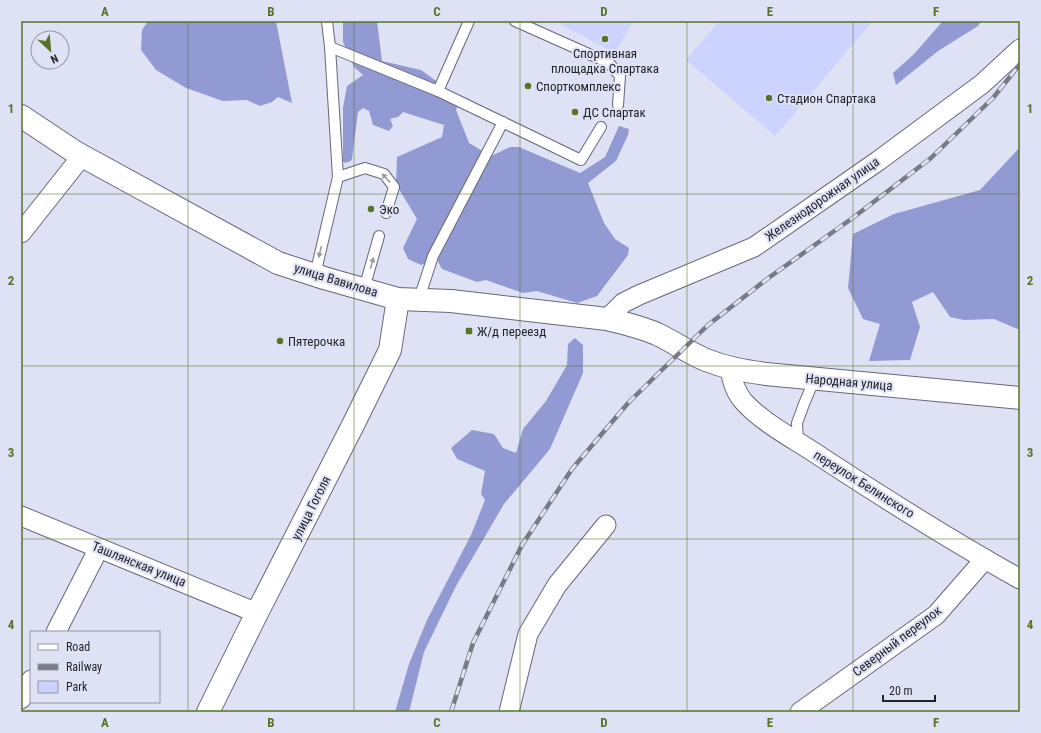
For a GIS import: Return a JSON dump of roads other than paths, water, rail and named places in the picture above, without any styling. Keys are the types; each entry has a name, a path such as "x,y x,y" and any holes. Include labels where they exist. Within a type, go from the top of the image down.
{"main road":[{"name":"улица Вавилова","path":"21,116 82,156 278,263 398,299 451,301 631,324 657,334 682,349"},
{"name":"улица Гоголя","path":"208,712 390,350 398,299"},
{"name":"Народная улица","path":"682,349 730,368 766,374 1020,398"}],"street":[{"name":"Железнодорожная улица","path":"607,320 624,303 639,295 754,247 878,161 982,84 1020,49"},
{"path":"21,233 82,156"},
{"name":"переулок Белинского","path":"730,368 733,385 743,401 762,418 853,478 1020,579"},
{"name":"Ташлянская улица","path":"21,516 257,613"},
{"path":"509,712 528,634 557,585 606,525"},
{"path":"57,631 99,548"},
{"name":"Северный переулок","path":"800,712 936,615 985,559"},
{"path":"21,699 30,682"}],"lane":[{"path":"315,275 338,177 327,21"},
{"path":"438,91 469,21"},
{"path":"515,21 609,63 620,76 618,105"},
{"path":"330,47 438,91 581,160 601,127"},
{"path":"419,299 433,256 503,122"},
{"path":"338,177 366,168 384,174 394,187 386,213"},
{"path":"364,289 379,236"},
{"path":"798,442 797,423 816,378"}],"railway":[{"path":"451,712 473,643 522,545 572,469 629,402 708,325 767,279 854,217 931,158 993,98 1020,64"}],"place":[{"name":"Спортивная площадка Спартака","path":"605,39"},
{"name":"Спорткомплекс","path":"528,86"},
{"name":"Стадион Спартака","path":"769,98"},
{"name":"ДС Спартак","path":"575,112"},
{"name":"Эко","path":"371,209"},
{"name":"Ж/д переезд","path":"469,331"},
{"name":"Пятерочка","path":"280,341"}]}
